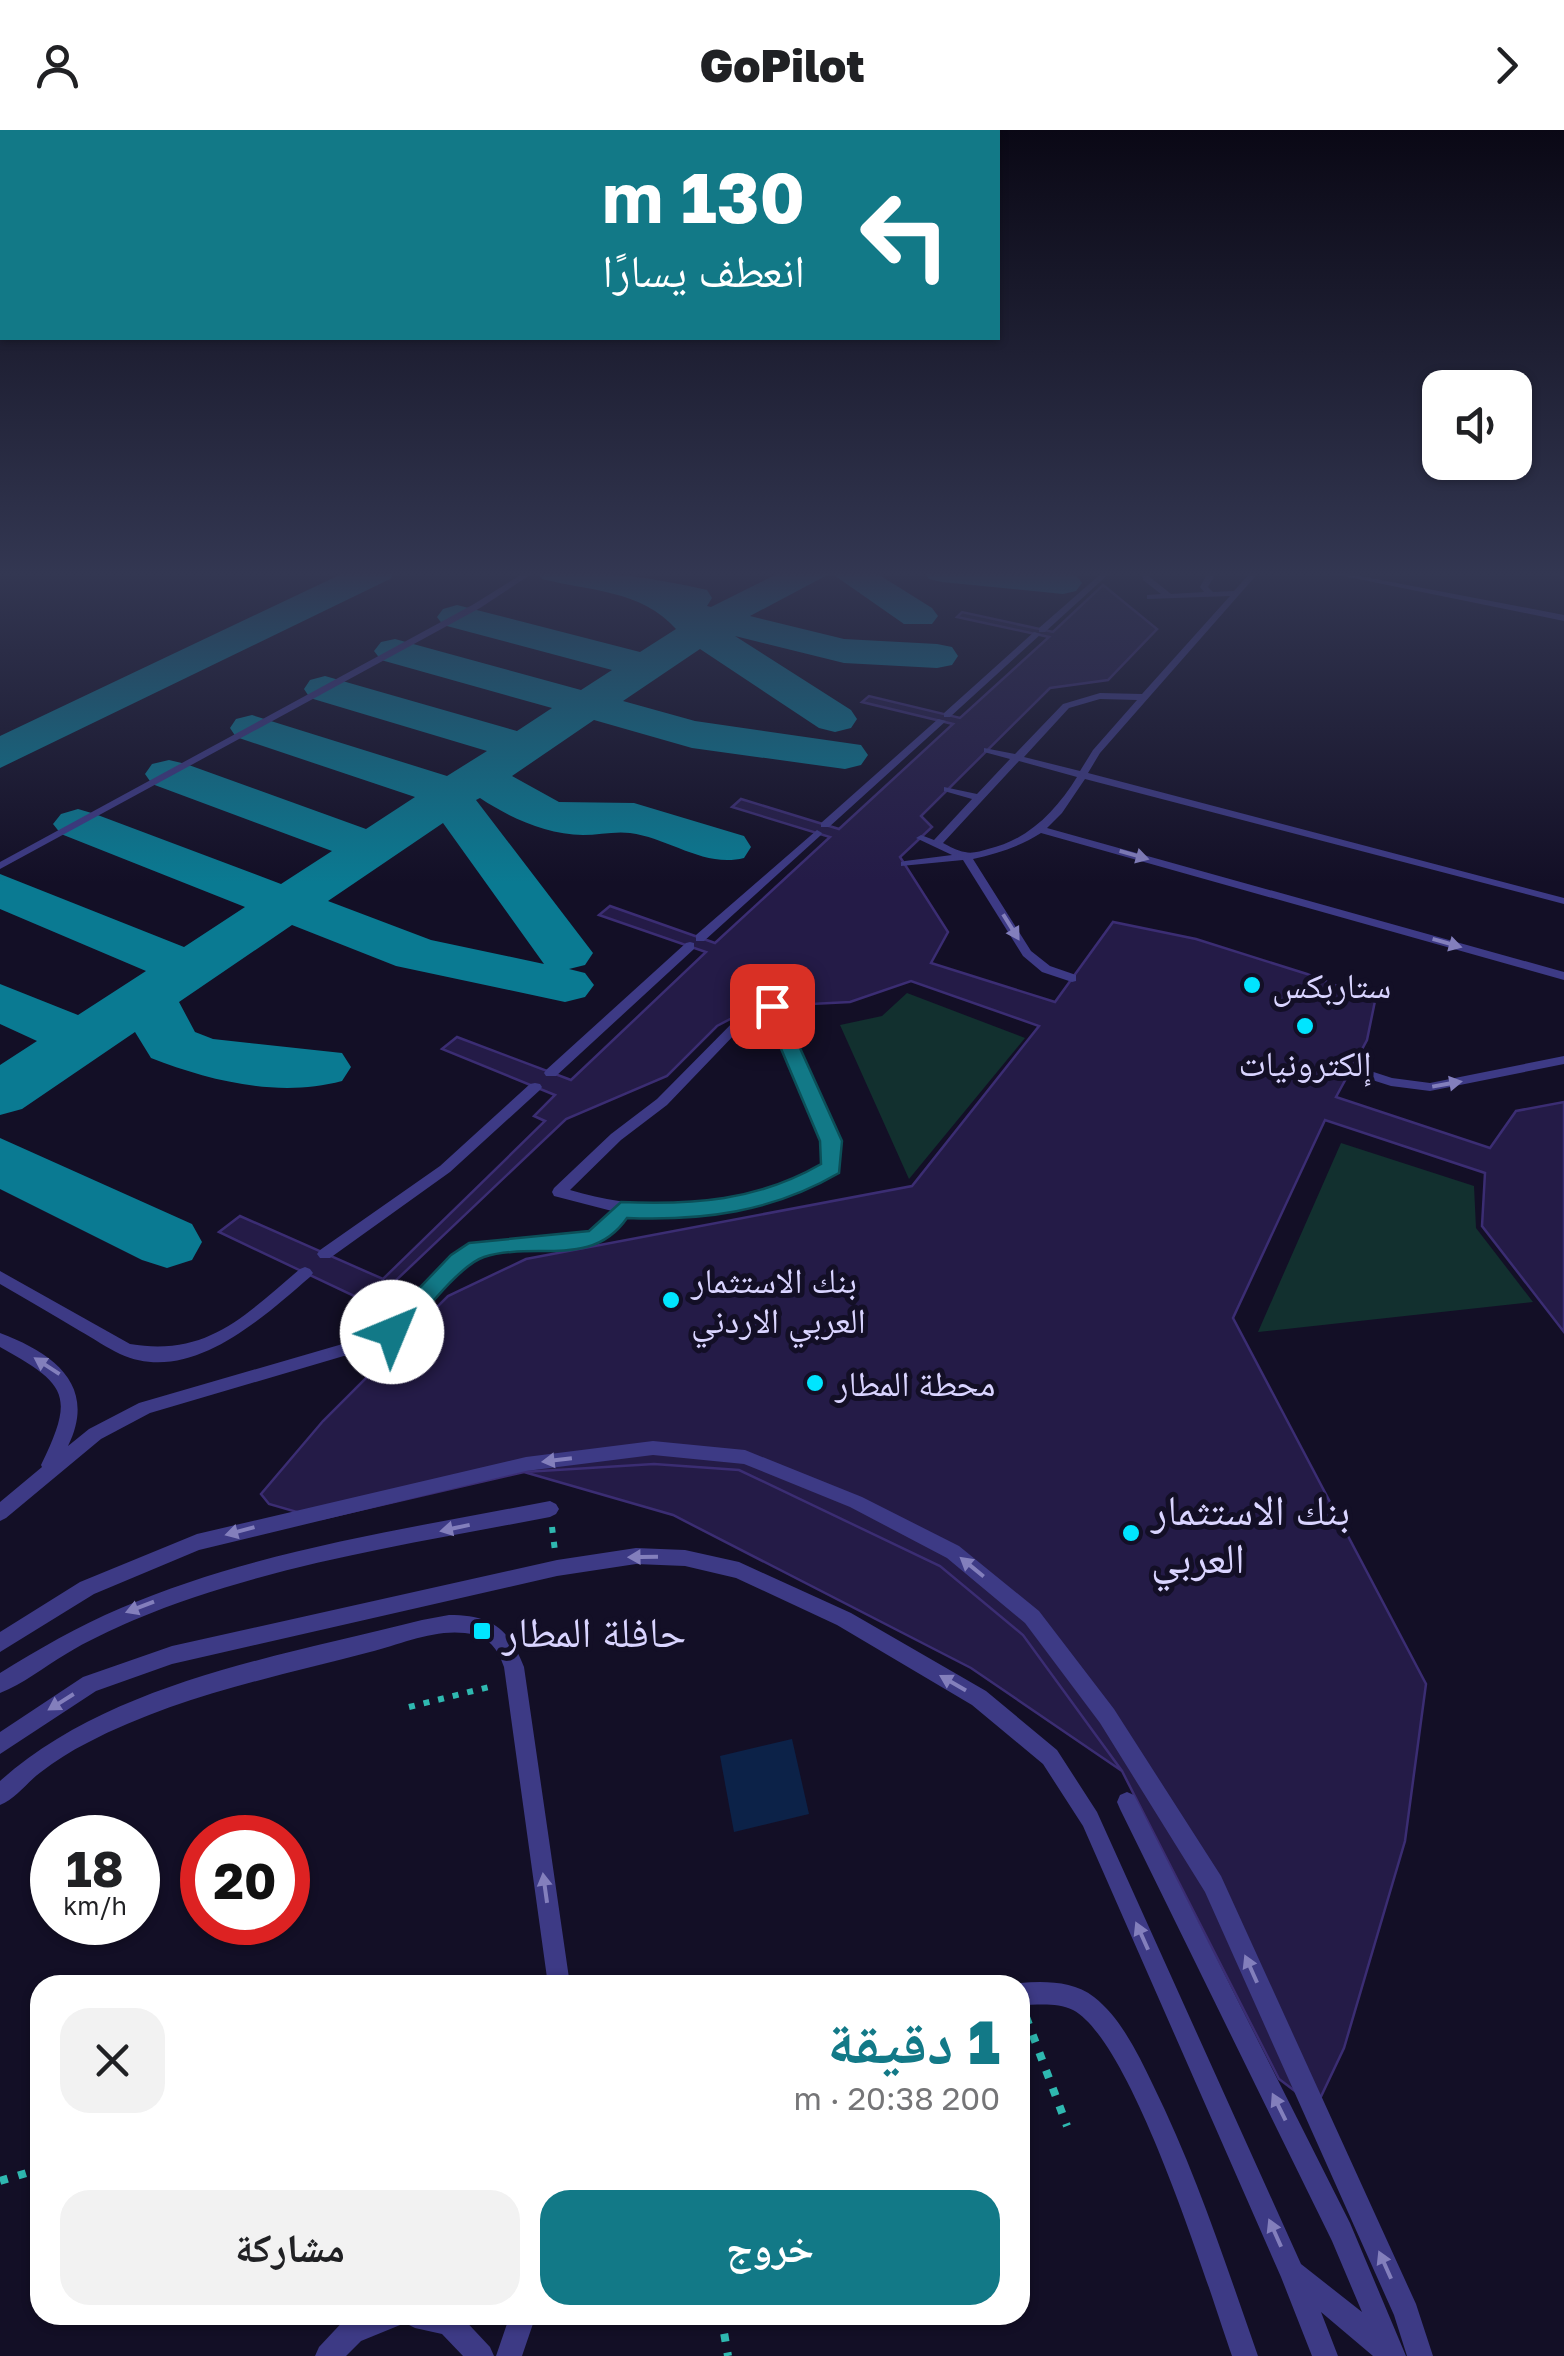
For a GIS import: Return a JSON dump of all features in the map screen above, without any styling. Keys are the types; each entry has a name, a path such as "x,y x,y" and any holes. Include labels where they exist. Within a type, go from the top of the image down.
{"lane":[{"path":"0,866 350,675"},
{"path":"551,1073 695,942 723,927 762,882 992,675"},
{"path":"904,864 1018,846 1040,829 1086,776 1096,752 1163,675"},
{"path":"937,843 1066,706 1100,696 1143,697"},
{"path":"926,733 939,737"},
{"path":"987,750 1564,901"},
{"path":"886,770 900,774"},
{"path":"948,788 979,798"},
{"path":"838,814 852,818"},
{"path":"1040,829 1564,976"},
{"path":"920,838 966,857 1027,953 1046,968 1072,978"},
{"path":"762,882 783,880"},
{"path":"755,1007 662,1102 616,1136 560,1192 621,1210 694,1213 795,1189 832,1168 831,1141 772,1006"},
{"path":"1352,1070 1391,1082 1430,1087 1564,1060"},
{"path":"326,1254 436,1177 535,1087"},
{"path":"0,1514 95,1434 145,1408 375,1341 407,1320 459,1261 477,1249 592,1239 606,1232 621,1210"},
{"path":"0,1277 127,1350 150,1356 178,1356 206,1348 232,1334 305,1273"},
{"path":"0,1339 64,1378 72,1393 72,1416 66,1436 45,1473"},
{"path":"0,1643 88,1588 196,1542 526,1464 654,1448 744,1457 856,1502 953,1552 1032,1617 1107,1716 1213,1884 1407,2314 1402,2356"},
{"path":"0,1684 105,1621 191,1587 550,1509"},
{"path":"0,1744 90,1684 172,1654 557,1568 636,1556 685,1558 739,1570 844,1619 1016,1724 1050,1758 1090,1818 1292,2272 1325,2356"},
{"path":"3,1792 50,1754 111,1721 210,1685 403,1635 471,1624 492,1632 507,1646 516,1681 558,1975"},
{"path":"1127,1802 1402,2356"},
{"path":"1030,1995 1053,1992 1085,2004 1108,2027 1147,2101 1245,2356"},
{"path":"1292,2272 1402,2356"},
{"path":"328,2356 358,2325"},
{"path":"452,2325 481,2356"},
{"path":"509,2356 520,2325"}],"path":[{"path":"550,1509 557,1568"},
{"path":"409,1707 516,1681"},
{"path":"1030,2024 1067,2126"},
{"path":"0,2180 30,2172"},
{"path":"723,2325 728,2356"}],"green space":[{"path":"907,993 1025,1038 909,1179 840,1025 882,1016"},
{"path":"1341,1143 1474,1186 1476,1228 1533,1302 1258,1332"}],"water":[{"path":"792,1739 809,1814 734,1832 720,1756"}],"building":[{"name":"محطة المطار","path":"1007,675 1113,675 1108,680 1050,688 921,816 932,827 900,857 948,932 931,963 1055,1002 1113,922 1196,939 1307,974 1375,1001 1367,1040 1336,1097 1490,1148 1516,1111 1564,1102 1564,1332 1482,1226 1485,1173 1325,1120 1233,1318 1426,1684 1405,1841 1344,2048 1316,2107 1279,2079 1122,1771 1023,1635 940,1566 739,1470 654,1464 524,1472 321,1519 269,1504 261,1494 323,1421 448,1296 526,1259 912,1186 1039,1026 911,981 850,1002 753,1007 717,1026 667,1076 566,1119 371,1304 219,1232 240,1216 383,1279 545,1121 534,1116 555,1095 442,1049 457,1037 571,1080 706,952 599,915 610,906 715,943 830,837 732,807 741,799 839,829 953,724 862,702 869,696 960,718"},
{"name":"محطة المطار","path":"654,1464 739,1470 940,1566 1023,1635 1122,1771 971,1668 673,1515 524,1472"}],"taxiway":[{"path":"0,754 163,675"},
{"path":"480,675 588,705"},
{"path":"588,705 633,675"},
{"path":"767,675 835,719"},
{"path":"325,689 524,747"},
{"path":"524,747 588,705"},
{"path":"588,705 692,734 845,755"},
{"path":"252,728 453,794"},
{"path":"372,848 524,747"},
{"path":"485,773 498,789 545,814 578,820 634,818 726,847"},
{"path":"169,774 372,848"},
{"path":"449,797 565,953"},
{"path":"78,824 287,904"},
{"path":"287,904 372,848"},
{"path":"0,890 189,969"},
{"path":"189,969 287,904"},
{"path":"287,904 416,954 565,985"},
{"path":"0,1094 189,969"},
{"path":"147,997 172,1045 245,1065 320,1067"},
{"path":"0,1002 83,1039"},
{"path":"0,1161 167,1242"}],"place":[{"name":"ستاربكس","path":"1252,985"},
{"name":"إلكترونيات","path":"1305,1026"},
{"name":"بنك الاستثمار العربي الاردني","path":"671,1300"},
{"name":"محطة المطار","path":"815,1383"},
{"name":"بنك الاستثمار العربي","path":"1131,1533"},
{"name":"حافلة المطار","path":"482,1631"}],"route":[{"path":"392,1332 459,1261 477,1249 592,1239 606,1232 621,1210 694,1213 795,1189 832,1168 831,1141 772,1006"}]}
